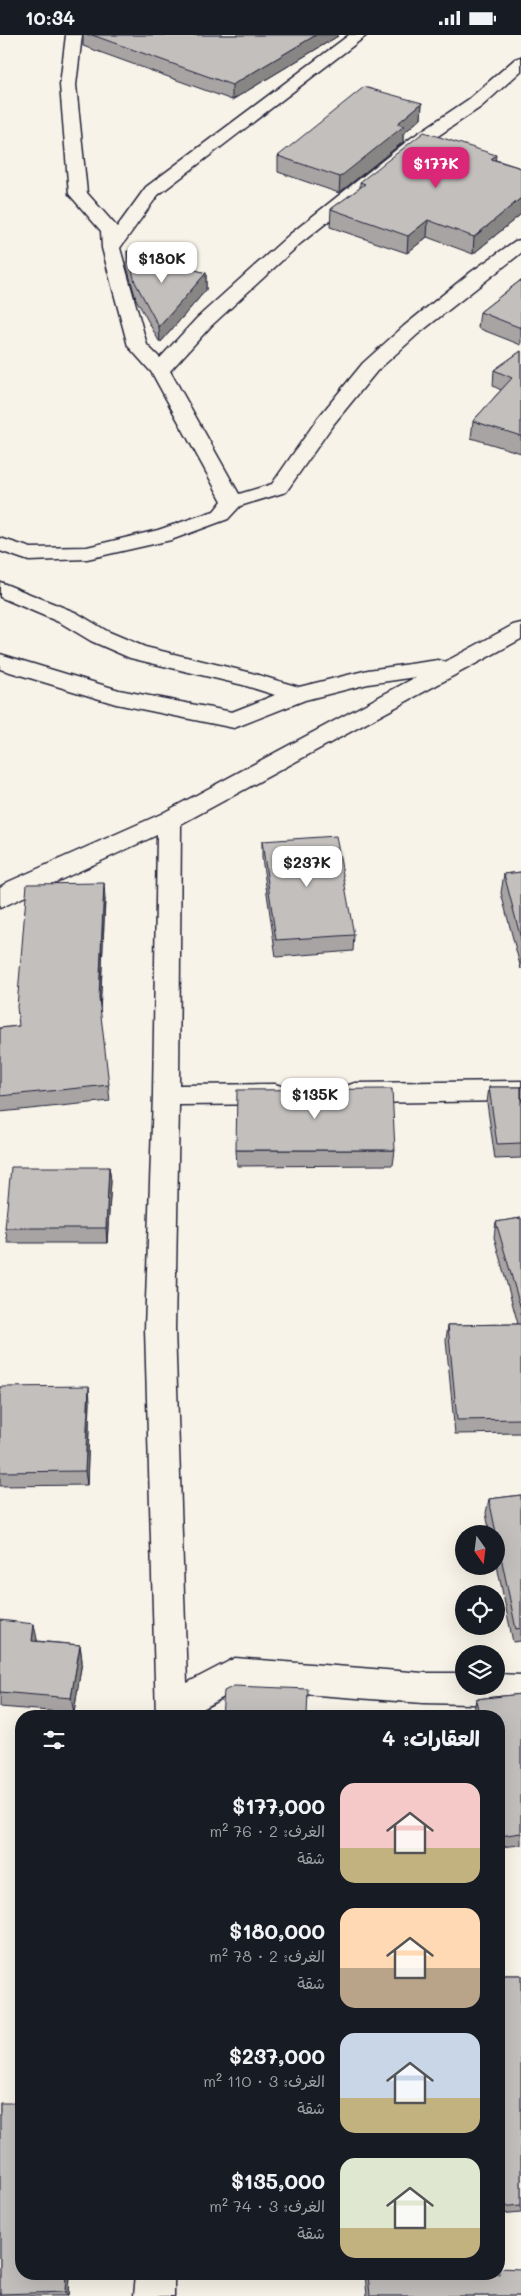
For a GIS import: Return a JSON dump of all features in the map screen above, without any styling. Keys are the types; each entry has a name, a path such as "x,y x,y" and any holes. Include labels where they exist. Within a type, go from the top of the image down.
{"street":[{"path":"74,35 68,85 78,194 110,230 111,247 138,347 160,369 232,502"},
{"path":"111,247 152,191 309,75 359,35"},
{"path":"160,369 204,322 295,239 417,142 475,103 521,62"},
{"path":"0,544 29,555 87,553 164,535 221,515 232,502 279,488 325,422 370,367 411,330 478,276 521,245"},
{"path":"0,589 69,617 99,636 138,653 248,679 298,695"},
{"path":"0,899 17,888 170,820 521,630"},
{"path":"0,661 116,697 234,721 298,695 368,677 457,664"},
{"path":"170,820 160,1329 172,1710"},
{"path":"334,1093 521,1091"},
{"path":"166,1095 294,1094"},
{"path":"177,1710 235,1673 423,1689 521,1690"},
{"path":"154,2296 155,2280"}],"building":[{"path":"92,35 316,35 232,85"},
{"path":"364,87 422,103 397,124 404,126 340,177 278,156"},
{"path":"424,132 496,155 491,159 521,168 521,198 474,237 428,220 408,236 331,209 365,184 360,182"},
{"path":"127,251 206,273 159,327 135,282"},
{"path":"521,280 521,328 480,312"},
{"path":"521,351 521,436 473,421 512,378 494,370"},
{"path":"336,836 354,935 276,940 262,841"},
{"path":"521,872 521,939 504,874"},
{"path":"104,883 99,998 109,1085 0,1096 0,1028 19,1026 17,1007 27,884"},
{"path":"489,1087 521,1087 521,1143 497,1144"},
{"path":"392,1089 395,1150 236,1150 237,1090"},
{"path":"11,1167 109,1167 106,1228 5,1228"},
{"path":"521,1218 521,1309 496,1222"},
{"path":"521,1324 521,1419 457,1420 448,1325"},
{"path":"89,1386 85,1471 0,1472 0,1387"},
{"path":"521,1495 521,1628 516,1629 505,1575 505,1525 494,1525 489,1499"},
{"path":"0,1620 34,1624 32,1641 80,1645 71,1698 0,1692"},
{"path":"234,1686 308,1689 307,1710 222,1710 224,1691"},
{"path":"521,1694 521,1833 505,1835 505,1710 478,1710 476,1699"},
{"path":"505,1975 521,1975 521,2205 505,2206"},
{"path":"0,2103 15,2103 15,2280 66,2280 65,2292 0,2294"},
{"path":"505,2268 521,2269 521,2296 370,2296 369,2280 505,2280"}]}
